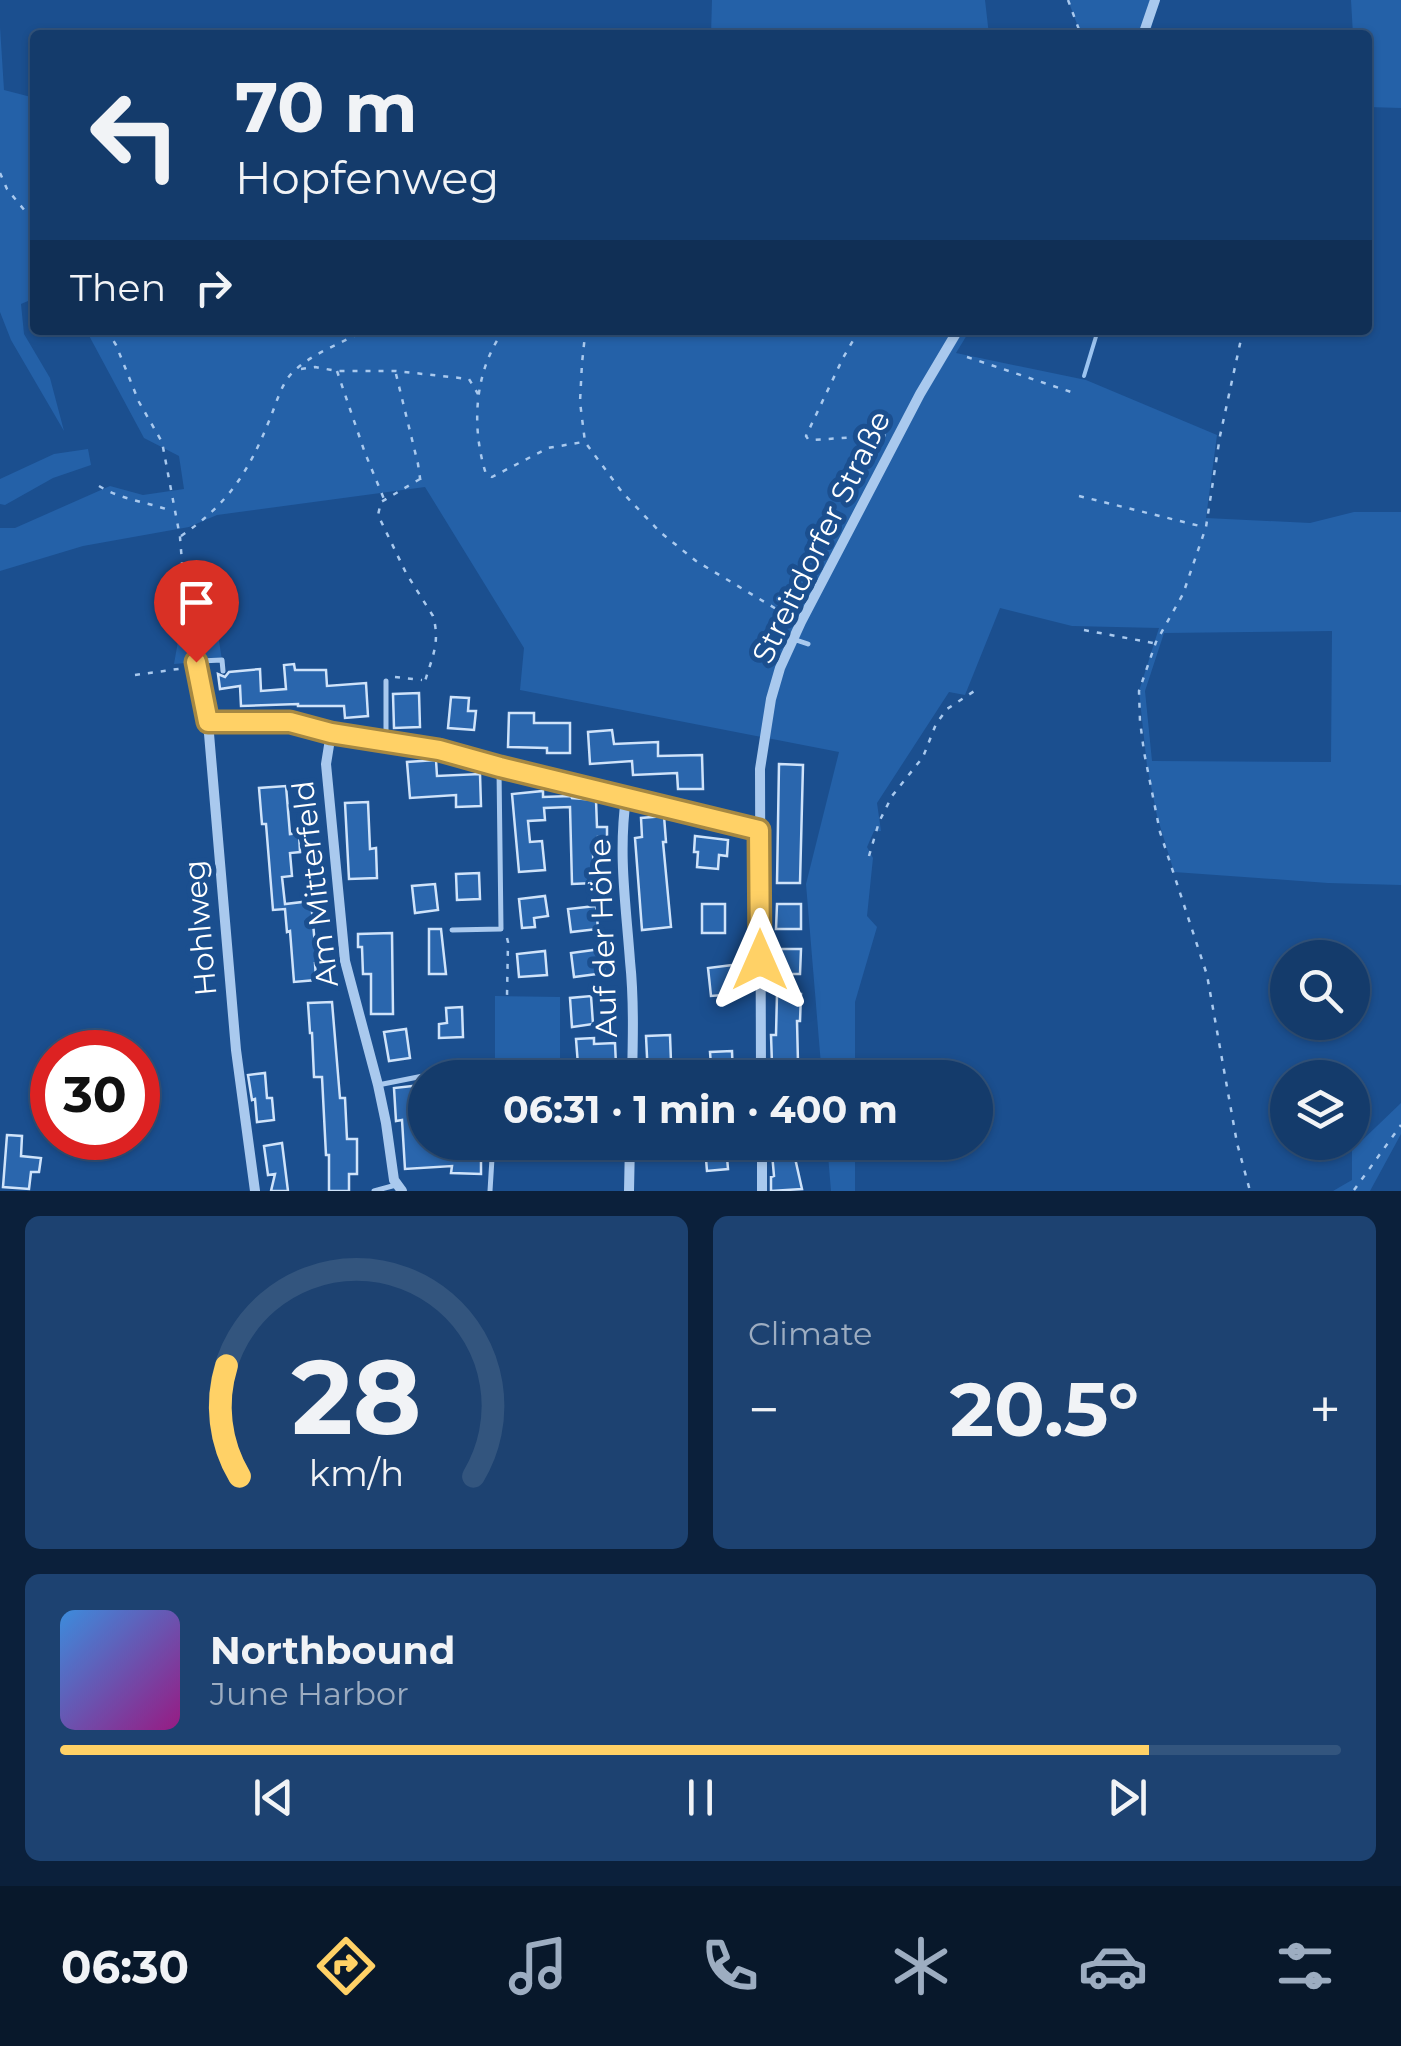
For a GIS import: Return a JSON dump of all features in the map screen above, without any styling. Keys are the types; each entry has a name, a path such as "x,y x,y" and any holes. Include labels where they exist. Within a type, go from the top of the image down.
{"street":[{"path":"1145,30 1155,0"},
{"name":"Streitdorfer Straße","path":"761,1060 760,769 765,728 780,668 955,335"},
{"name":"Hohlweg","path":"196,662 208,722 236,1050 255,1191"},
{"path":"208,722 290,722 331,733 439,750 759,830"},
{"name":"Am Mitterfeld","path":"331,733 326,764 341,937 399,1188"},
{"name":"Auf der Höhe","path":"626,798 622,877 632,981 632,1060"},
{"path":"629,1191 630,1160"},
{"path":"762,1160 762,1191"}],"lane":[{"path":"789,616 801,622"},
{"path":"794,638 808,644"},
{"path":"196,662 222,660 223,671"},
{"path":"386,681 386,741"},
{"path":"452,930 501,929 500,767"},
{"path":"378,1086 408,1080"},
{"path":"490,1191 492,1160"},
{"path":"374,1191 399,1188"}],"path":[{"path":"1068,0 1079,30"},
{"path":"0,173 6,189 30,217"},
{"path":"110,335 139,402 162,442 180,537 185,601 196,662 186,668 135,675"},
{"path":"180,537 214,510 241,480 294,370 356,335"},
{"path":"501,335 478,394 476,416 484,470 489,477 548,448 584,442"},
{"path":"585,335 580,402 584,442 622,492 660,532 696,561 789,616"},
{"path":"856,335 806,436 813,440 902,435"},
{"path":"1243,335 1220,436 1206,528 1183,594 1162,628 1139,690 1140,721 1160,832 1207,974 1237,1143 1250,1191"},
{"path":"967,357 1071,392"},
{"path":"294,370 315,367 469,378 478,394"},
{"path":"337,371 384,500"},
{"path":"396,371 421,485"},
{"path":"386,681 391,676 424,682 437,644 433,616 400,562 378,515 384,500 420,479"},
{"path":"99,486 124,499 176,512"},
{"path":"1079,496 1206,528"},
{"path":"1084,630 1155,643"},
{"path":"868,856 892,796 923,758 936,724 947,709 979,688"},
{"path":"501,929 508,942 507,996"},
{"path":"1354,1190 1401,1125"}],"shaded area":[{"path":"712,0 985,0 988,30 711,30"},
{"path":"1068,0 1157,0 1151,30 1079,30"},
{"path":"1351,0 1401,0 1401,108 1372,107 1372,30 1353,30"},
{"path":"0,27 4,90 30,97 30,300 21,304 24,334 50,378 64,431 11,340 0,312"},
{"path":"89,335 967,335 956,353 1086,380 1217,435 1206,518 1310,523 1354,512 1401,512 1401,885 1174,872 1147,766 1139,691 1159,628 1072,626 1000,608 965,695 949,692 877,803 881,831 874,831 867,847 873,858 867,916 877,927 855,1002 855,1060 821,1060 806,884 839,752 520,690 524,648 425,487 217,515 189,527 83,546 0,571 0,528 15,528 110,486 143,495 184,489 179,456 144,438","holes":["1332,631 1331,762 1152,761 1145,691 1164,633"]},
{"path":"88,449 91,465 53,478 5,505 0,504 0,479 54,454"},
{"path":"192,562 214,609 222,660 174,664"},
{"path":"495,996 560,997 560,1060 495,1060"},
{"path":"1401,1103 1401,1134 1370,1191 1333,1191 1352,1180 1352,1160 1370,1160 1370,1133"},
{"path":"828,1160 855,1160 855,1191 831,1191"}],"building":[{"path":"294,664 295,670 326,670 327,686 366,683 368,716 345,718 344,706 241,706 240,686 220,689 218,674 225,677 229,672 260,669 261,691 286,689 284,665"},
{"path":"419,693 420,727 394,728 393,694"},
{"path":"451,697 469,698 468,711 476,711 474,730 448,728"},
{"path":"509,713 534,713 534,723 570,723 570,753 508,747"},
{"path":"612,730 614,744 658,742 658,756 702,755 703,789 678,789 677,773 633,775 632,761 590,764 588,732"},
{"path":"436,760 437,776 480,774 481,806 456,807 456,795 410,798 407,762"},
{"path":"779,764 803,765 800,883 777,883"},
{"path":"286,786 290,834 299,833 300,852 290,853 292,876 282,877 285,904 311,901 315,945 321,944 322,962 315,963 316,980 294,982 285,909 273,910 259,788"},
{"path":"543,791 543,797 596,800 597,827 607,827 607,837 598,837 599,852 593,852 594,883 572,884 570,807 544,808 545,820 528,821 530,842 542,841 545,870 519,872 512,794"},
{"path":"368,802 370,849 376,848 377,878 349,879 345,803"},
{"path":"664,816 671,927 642,930 635,838 642,837 641,818"},
{"path":"695,836 728,840 727,856 719,855 718,869 697,867"},
{"path":"479,873 480,899 457,900 456,874"},
{"path":"435,884 438,910 415,913 412,886"},
{"path":"545,896 548,916 534,918 535,927 522,928 519,899"},
{"path":"702,904 725,904 725,933 702,933"},
{"path":"777,904 801,904 801,929 776,929"},
{"path":"596,906 598,929 571,932 568,909"},
{"path":"429,929 441,929 446,974 429,974"},
{"path":"392,933 393,1014 371,1014 371,974 363,974 358,934"},
{"path":"601,949 605,973 574,977 571,953"},
{"path":"777,949 801,949 800,974 777,974"},
{"path":"545,951 547,975 519,977 517,954"},
{"path":"733,965 735,994 711,996 708,968"},
{"path":"777,994 801,994 798,1060 772,1060 771,1035 776,1035"},
{"path":"591,996 593,1024 572,1027 570,998"},
{"path":"332,1002 347,1139 357,1139 357,1174 349,1174 349,1191 329,1191 322,1077 314,1077 310,1033 308,1003"},
{"path":"462,1007 463,1037 439,1038 439,1024 447,1023 446,1008"},
{"path":"406,1029 410,1058 389,1061 384,1032"},
{"path":"670,1035 671,1060 647,1060 646,1036"},
{"path":"594,1038 594,1044 615,1043 616,1060 578,1060 576,1039"},
{"path":"732,1051 732,1060 711,1060 710,1052"},
{"path":"265,1073 274,1120 257,1122 248,1075"},
{"path":"408,1086 408,1160 481,1160 481,1174 451,1173 452,1166 405,1169 402,1120 396,1121 394,1088"},
{"path":"7,1135 22,1136 21,1156 41,1160 39,1172 31,1172 29,1189 3,1187"},
{"path":"282,1143 288,1191 271,1191 275,1174 268,1175 264,1146"},
{"path":"706,1160 727,1160 728,1169 707,1171"},
{"path":"773,1160 795,1160 802,1189 771,1191"}],"waterway":[{"path":"1084,376 1096,335"}],"route":[{"path":"196,662 208,722 290,722 331,733 439,750 759,830 760,960"}]}
